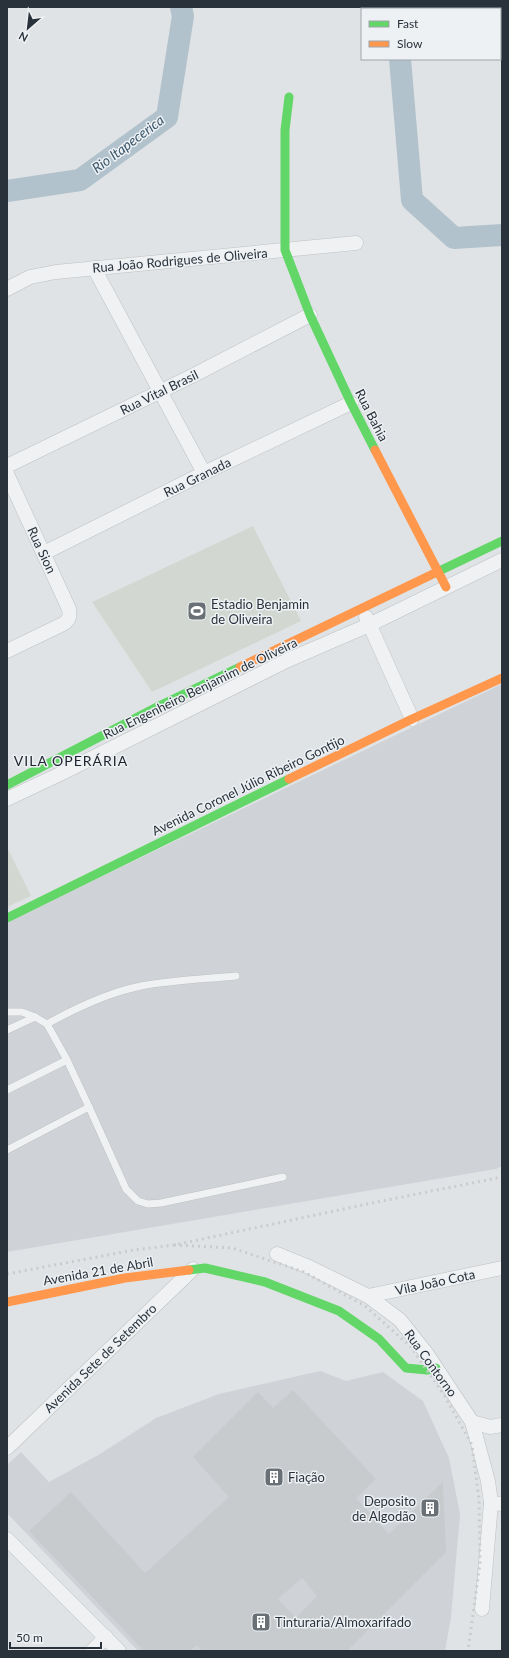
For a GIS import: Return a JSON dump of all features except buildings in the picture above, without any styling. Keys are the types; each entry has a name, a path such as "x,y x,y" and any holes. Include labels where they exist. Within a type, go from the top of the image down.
{"street":[{"path":"285,250 285,130 288,97"},
{"name":"Rua João Rodrigues de Oliveira","path":"7,289 30,277 40,275 94,268 356,242"},
{"name":"Rua Bahia","path":"285,250 310,315 350,403 446,587"},
{"path":"94,268 204,474"},
{"name":"Rua Vital Brasil","path":"7,466 161,391 310,315"},
{"name":"Rua Granada","path":"44,553 350,403"},
{"name":"Rua Sion","path":"7,474 69,609 69,619 63,624 7,651"},
{"name":"Rua Engenheiro Benjamim de Oliveira","path":"7,799 17,785 157,707 363,610 502,541"},
{"name":"Rua Engenheiro Benjamim de Oliveira","path":"17,785 288,660 369,625 502,560"},
{"path":"363,610 412,719"},
{"name":"Avenida Coronel Júlio Ribeiro Gontijo","path":"7,918 412,719 502,678"},
{"name":"Rua Contorno","path":"277,1254 309,1267 368,1296 400,1320 427,1354 472,1422 488,1481 496,1504 482,1609"},
{"name":"Avenida 21 de Abril","path":"7,1302 125,1278 205,1268 264,1282 339,1311 379,1339 406,1368 427,1370 436,1368"},
{"name":"Vila João Cota","path":"368,1296 502,1268"},
{"name":"Avenida Sete de Setembro","path":"7,1448 193,1269"},
{"path":"472,1422 490,1427 502,1425"},
{"path":"7,1539 119,1651"},
{"path":"92,1651 106,1637"}],"lane":[{"path":"47,1024 93,1002 140,987 190,980 236,976"},
{"path":"7,1012 22,1012 47,1024 67,1060 126,1189 138,1201 148,1204 161,1203 283,1177"},
{"path":"7,1030 35,1017"},
{"path":"7,1090 67,1060"},
{"path":"7,1150 88,1107"}],"shaded area":[{"name":"Estadio Benjamin de Oliveira","path":"253,526 301,621 152,692 92,602"},
{"path":"502,684 502,1166 496,1169 7,1252 7,922"},
{"path":"7,847 31,896 7,907"},
{"path":"320,1371 346,1381 383,1372 423,1401 449,1458 460,1514 451,1618 445,1651 138,1651 7,1513 7,1465 21,1452 49,1482 100,1454 156,1418 219,1394"}],"waterway":[{"name":"Rio Itapecerica","path":"7,191 80,180 167,117 183,16 181,7"},
{"name":"Rio Itapecerica","path":"400,60 412,200 454,238 502,235"}],"railway":[{"path":"7,1274 134,1250 174,1245 502,1177"},
{"path":"174,1245 232,1248 304,1272 365,1306 411,1347 443,1393 472,1445 479,1499 480,1563 468,1651"}],"traffic: fast":[{"path":"289,97 285,130 285,250 310,315 351,403 375,450"},
{"path":"435,573 502,541"},
{"path":"7,785 157,707 240,667"},
{"path":"7,918 289,779"},
{"path":"189,1270 205,1268 265,1282 339,1311 379,1339 406,1368 427,1370 436,1368"}],"traffic: slow":[{"path":"375,450 446,587"},
{"path":"240,667 435,573"},
{"path":"289,779 412,719 502,678"},
{"path":"7,1302 125,1278 189,1270"}],"place":[{"name":"Estadio Benjamin de Oliveira","path":"197,611"},
{"name":"Fiação","path":"274,1477"},
{"name":"Deposito de Algodão","path":"430,1508"},
{"name":"Tinturaria/Almoxarifado","path":"261,1622"}],"district":[{"name":"VILA OPERÁRIA","path":"71,761"}]}
